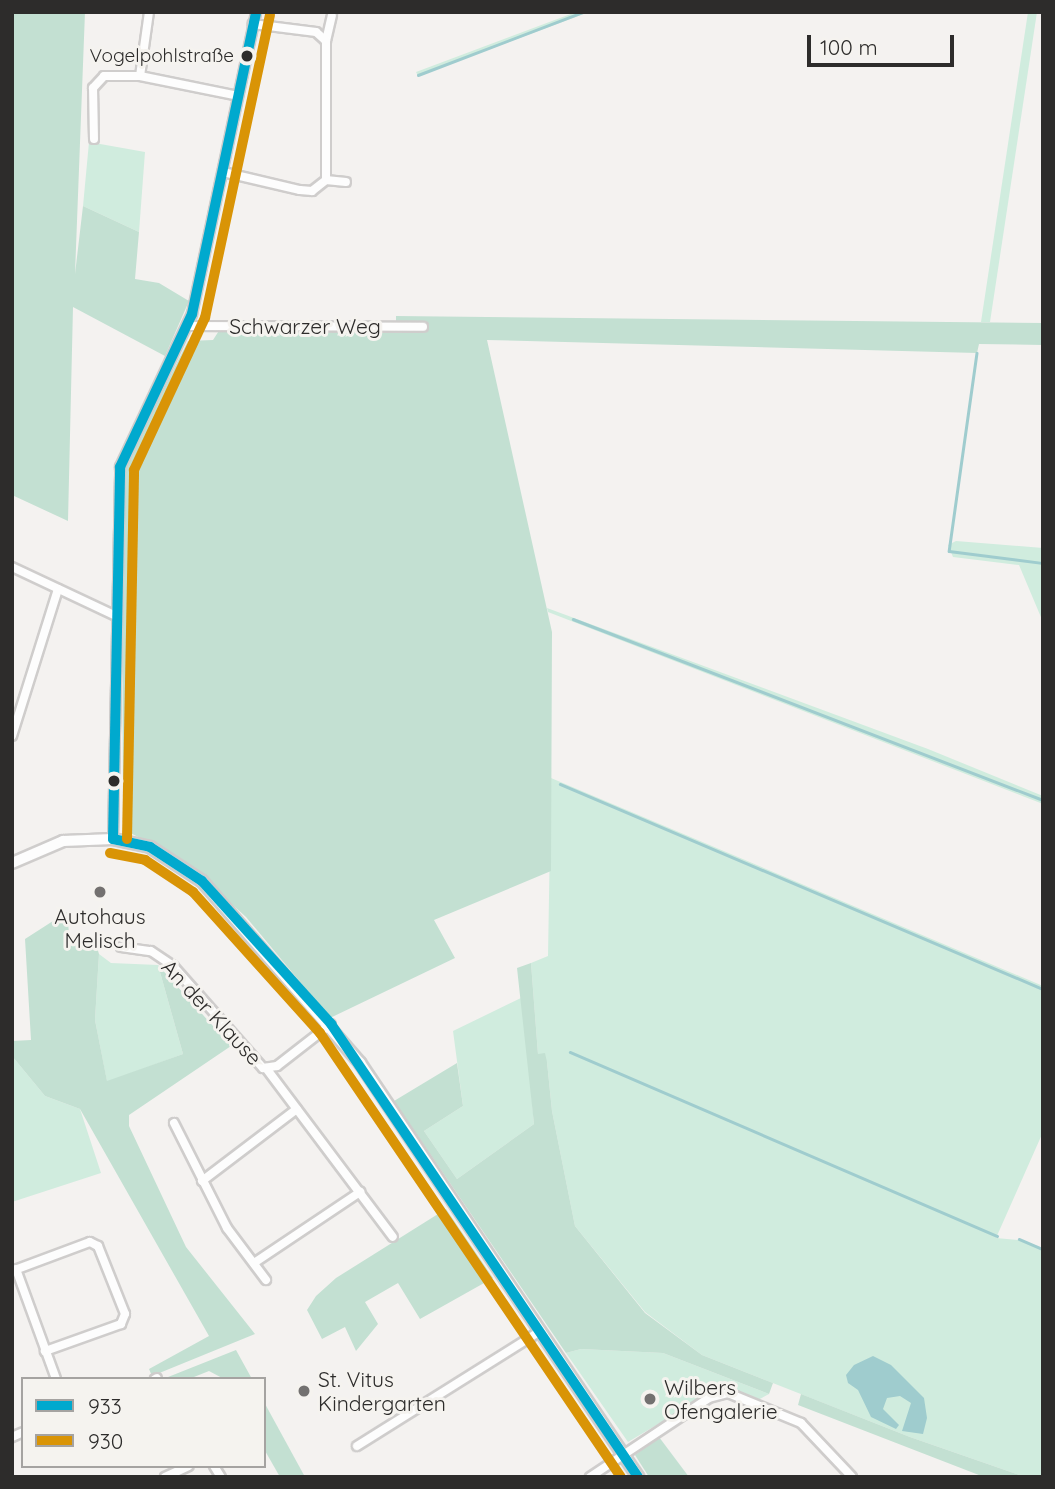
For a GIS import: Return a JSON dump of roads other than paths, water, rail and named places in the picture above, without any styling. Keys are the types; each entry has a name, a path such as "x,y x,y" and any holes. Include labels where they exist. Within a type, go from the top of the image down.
{"street":[{"path":"140,76 149,12"},
{"path":"113,839 114,615 120,467 188,326 256,12"},
{"path":"326,180 326,41 332,16"},
{"path":"253,24 316,32 326,41"},
{"path":"94,139 94,82 104,76 140,76 238,96"},
{"path":"223,172 312,191 326,180 346,182"},
{"name":"Schwarzer Weg","path":"188,326 423,327"},
{"path":"12,567 114,615"},
{"path":"12,736 58,589"},
{"path":"12,863 63,841 113,839 150,847 202,881 331,1024 638,1477"},
{"name":"An der Klause","path":"121,947 151,951 173,966 255,1064 266,1068 277,1066 331,1024"},
{"path":"266,1068 393,1237"},
{"path":"202,1181 297,1109"},
{"path":"174,1124 202,1181 266,1280"},
{"path":"254,1263 359,1192"},
{"path":"45,1351 121,1324 125,1314 98,1246 90,1242 14,1270 45,1351 55,1377"},
{"path":"357,1446 540,1331"},
{"path":"590,1477 622,1453 709,1398 728,1393 801,1423 852,1477"},
{"path":"165,1477 185,1468"}],"water":[{"path":"873,1356 891,1365 924,1398 927,1418 923,1434 902,1431 911,1403 900,1396 887,1398 883,1409 899,1425 896,1429 871,1417 858,1390 848,1383 846,1375 854,1365"}],"waterway":[{"path":"418,75 583,12"},
{"path":"977,353 949,551 1043,563"},
{"path":"573,619 1043,800"},
{"path":"560,784 1043,989"},
{"path":"570,1052 997,1236"},
{"path":"1019,1239 1043,1249"}],"place":[{"name":"Vogelpohlstraße","path":"247,56"},
{"name":"Autohaus Melisch","path":"100,892"},
{"name":"St. Vitus Kindergarten","path":"304,1391"},
{"name":"Wilbers Ofengalerie","path":"650,1399"}]}
